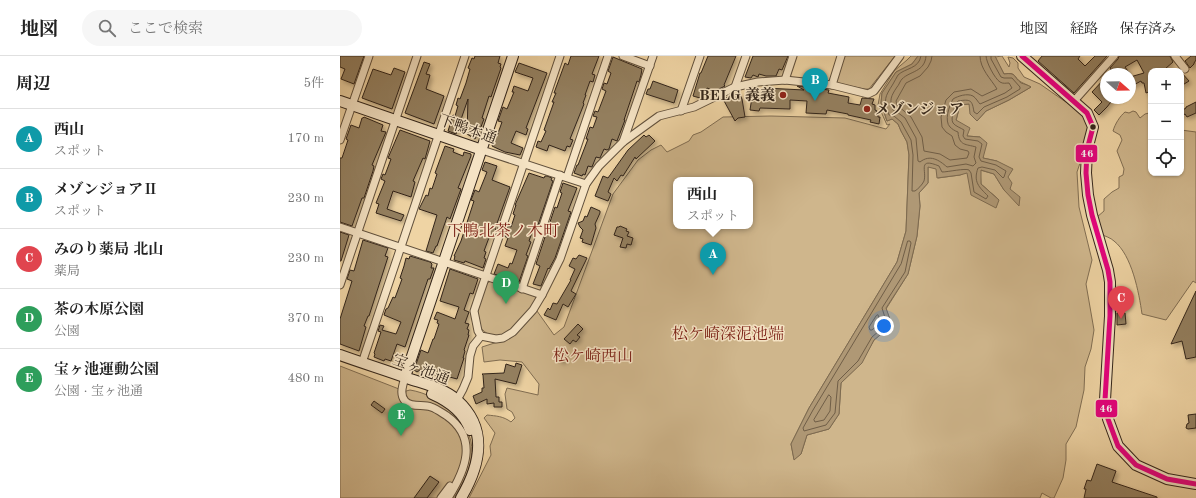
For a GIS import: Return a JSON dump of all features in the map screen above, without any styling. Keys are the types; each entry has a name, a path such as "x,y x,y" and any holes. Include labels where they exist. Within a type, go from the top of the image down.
{"street":[{"path":"340,140 369,56"},
{"path":"340,285 417,56"},
{"path":"362,363 466,56"},
{"path":"448,498 459,478 466,460 466,447 463,435 458,425 442,412 428,406 411,405 404,400 402,392 404,380 513,56"},
{"path":"560,56 474,311 478,331 481,336 496,339 503,338 513,332 533,310 560,259 586,184 599,166 623,142 659,116 694,107 735,87 758,82 785,80 832,85 868,94 874,91 900,56"},
{"path":"522,289 608,56"},
{"path":"623,56 650,66"},
{"path":"623,142 654,56"},
{"path":"680,111 700,56"},
{"path":"735,87 746,56"},
{"path":"785,80 793,56"},
{"path":"832,85 841,56"},
{"path":"1022,56 1088,113 1092,127 1085,161 1088,195 1092,216 1108,270 1110,282 1110,316 1105,400 1108,419 1118,446 1136,465 1167,479 1196,484"},
{"path":"1074,101 1114,56"},
{"path":"1175,56 1185,68"},
{"name":"下鴨本通","path":"340,101 586,184"},
{"path":"340,227 542,295"},
{"path":"457,400 468,377 470,356 473,346 481,336"},
{"name":"宝ヶ池通","path":"340,355 404,380 448,403 456,410 469,427 474,444 473,460 467,478 456,498"},
{"name":"宝ヶ池通","path":"340,360 432,387 457,400 464,407 474,423 477,433 478,456 467,488 460,498"},
{"path":"441,498 450,486"}],"shaded area":[{"path":"845,56 895,56 869,89 865,89 838,84 836,79"},
{"path":"911,56 918,56 912,64 896,72 882,93 881,103 887,121 892,119 898,124 907,142 909,155 906,231 897,262 809,408 791,444 794,459 801,454 807,435 829,429 839,414 841,383 861,363 874,340 892,325 886,309 908,274 917,236 920,206 919,193 928,183 928,166 937,169 938,178 960,175 967,172 999,200 981,184 980,170 994,174 1004,190 1010,189 997,161 983,158 980,137 967,136 956,121 960,105 969,104 977,121 986,111 1031,87 1021,82 1013,74 1004,74 995,57 1002,56 1009,67 1010,63 1008,57 1013,58 1018,63 1018,68 1024,77 1040,84 1083,114 1087,122 1088,132 1077,172 1079,207 1092,260 1086,284 1094,330 1091,349 1085,367 1084,390 1076,427 1066,444 1066,460 1063,478 1054,498 1042,493 1040,498 469,498 491,455 490,446 495,433 484,418 487,415 496,416 511,422 515,418 512,412 507,409 505,394 507,388 538,395 539,384 522,362 500,360 484,362 482,347 507,339 537,311 554,335 564,327 613,194 638,160 651,150 661,145 667,152 689,141 693,135 701,132 723,117 771,116 845,118 886,129 890,124 887,125 878,105 880,94 894,71"},
{"path":"1133,111 1136,112 1140,118 1148,113 1148,176 1184,176 1184,130 1196,132 1196,283 1193,281 1166,320 1142,314 1137,285 1126,255 1114,241 1100,234 1097,217 1104,211 1104,199 1119,188 1119,177 1123,175 1124,169 1117,151 1122,140 1120,135 1113,131 1118,120 1123,114 1125,112 1129,113"},
{"path":"491,281 535,295 536,299 526,315 508,336 491,335 484,331 478,320 479,305 485,284"},
{"path":"340,366 399,389 401,401 431,409 453,422 464,442 461,471 445,498 340,498"},
{"path":"410,390 434,398 445,405 455,413 469,434 472,446 470,464 454,498 451,498 464,471 469,453 469,444 466,435 459,423 450,415 409,401 405,397 406,391"}],"water":[{"path":"918,56 995,56 1004,74 1013,74 1021,83 1031,87 986,111 977,121 970,114 969,104 960,105 956,120 970,128 967,136 980,137 987,143 983,158 997,161 1013,169 1008,177 1012,183 1010,189 1020,197 1019,206 1004,190 994,174 981,170 981,184 999,200 996,208 971,195 967,173 937,178 936,169 928,167 928,183 919,193 920,206 917,236 908,274 886,308 892,325 874,340 862,363 841,383 839,414 829,429 807,435 801,454 794,460 791,444 809,408 897,262 906,231 909,155 907,142 898,124 892,119 887,121 881,103 882,93 896,72 912,64"}],"building":[{"path":"340,56 364,56 354,84 341,79 345,69 340,67"},
{"path":"475,56 500,56 498,63 501,64 501,68 491,97 489,96 482,118 484,119 475,139 467,134 468,99 456,134 448,131 453,115 455,116 458,106 456,105 458,98 460,99 466,83 470,69 468,68 472,58 474,59"},
{"path":"571,56 599,56 592,74 595,75 593,82 590,81 585,95 584,104 570,139 573,140 570,147 567,146 565,151 549,145 547,151 536,147 538,141 541,142 546,131 544,130 554,102 552,102 556,93 554,93 565,63 568,65"},
{"path":"708,56 736,56 724,85 725,86 715,91 707,88 700,98 693,96 700,73"},
{"path":"753,56 788,56 782,70 779,69 776,76 759,74 758,77 753,75 751,78 745,77"},
{"path":"1042,56 1080,56 1078,59 1085,66 1095,56 1107,56 1074,93 1038,61"},
{"path":"1119,56 1170,56 1173,62 1166,68 1148,68 1148,92 1146,93 1144,83 1141,81 1136,84 1136,75 1144,73 1137,60 1125,67 1126,68 1110,68"},
{"path":"1191,56 1196,56 1196,60 1190,68 1185,61"},
{"path":"613,57 642,69 641,75 639,82 637,81 617,141 612,139 609,149 604,149 600,158 596,157 592,167 588,166 585,175 583,174 582,176 574,173 588,139 586,139 590,127 593,128 597,117 593,116 595,111 598,112 606,91 602,89 604,83 607,84 611,73 608,71"},
{"path":"424,62 430,64 426,74 430,75 426,89 444,96 434,124 405,113"},
{"path":"519,63 547,73 526,128 528,129 526,135 516,131 511,143 523,148 520,155 505,152 492,146 494,135 497,136 502,122 498,121 503,107 507,109 514,92 512,92 514,86 528,91 533,78 515,72"},
{"path":"394,68 405,72 392,109 362,98 373,69 391,75"},
{"path":"1184,75 1189,81 1184,84"},
{"path":"653,81 678,90 674,103 646,94"},
{"path":"1100,83 1100,100 1092,92"},
{"path":"797,86 829,90 828,93 849,97 848,103 860,105 862,98 874,99 872,104 875,105 875,110 877,111 876,113 878,114 878,117 880,117 879,124 870,122 871,120 827,110 826,114 806,113 807,101 790,100 790,109 760,108 759,111 750,110 752,97 765,97 765,88 804,90"},
{"path":"739,93 742,99 745,117 738,118 735,121 723,99"},
{"path":"1196,102 1196,113 1187,117 1184,114 1184,109"},
{"path":"1100,104 1109,104 1099,115 1094,110"},
{"path":"364,117 383,125 381,131 386,132 372,165 374,166 373,171 364,198 362,198 352,226 340,222 340,158 342,158 348,140 346,139 351,125 359,128 362,118"},
{"path":"400,130 430,141 425,159 423,158 413,181 415,182 411,197 393,191 387,209 404,215 401,221 376,213 379,204 376,203 385,181 381,179 383,174 385,175 391,159 388,158"},
{"path":"644,135 646,137 649,135 655,141 636,159 635,157 623,176 621,175 617,181 614,178 608,192 611,194 608,201 595,196 603,176 608,178 628,150"},
{"path":"445,146 454,149 453,152 463,156 464,152 471,154 471,156 458,188 461,189 450,219 447,217 433,253 426,251 437,215 419,209 426,195 428,196 430,188 432,189 437,174 435,173"},
{"path":"485,162 497,166 492,180 510,187 495,229 494,236 490,235 484,251 486,252 484,258 486,259 483,268 465,261 464,263 454,260 454,256 461,241 474,201 471,200 475,190 479,192 487,172 482,170"},
{"path":"529,173 544,178 547,176 552,178 551,180 553,181 536,231 533,230 529,241 531,242 526,255 528,256 519,282 494,274 498,264 508,268 510,263 512,264 517,250 505,246 508,238 504,236 508,226 511,227 515,215 513,214 515,205"},
{"path":"563,183 577,188 568,211 571,212 555,258 549,269 548,268 541,286 533,284 540,266 536,264 555,207 557,208 562,193 560,192"},
{"path":"591,207 600,211 600,213 595,224 596,228 591,245 582,242 583,239 580,238 583,230 578,223 583,221 585,216 587,217"},
{"path":"620,226 627,229 626,231 629,232 627,236 633,238 631,245 627,244 626,248 620,247 623,238 614,235 617,227"},
{"path":"340,232 349,235 341,261 340,261"},
{"path":"363,240 388,248 385,256 388,257 369,316 364,326 366,327 359,351 340,344 340,319 352,281 347,279 350,270 354,271"},
{"path":"579,255 587,258 571,291 576,294 568,307 563,304 556,320 544,315 548,308 550,310 553,303 557,304 571,280 575,269 569,266 573,258 576,259"},
{"path":"410,256 430,262 432,264 431,268 434,268 430,279 428,279 405,347 397,344 391,361 385,359 384,361 374,357 381,332 378,331 380,325 384,326 382,330 396,334 401,322 384,315 393,297 395,298 402,279 400,278 406,258 409,259"},
{"path":"450,269 478,279 473,294 470,293 464,310 469,312 465,323 469,324 467,329 469,330 469,335 464,350 464,358 457,379 446,376 445,378 420,370 417,372 414,370 421,350 428,353 434,339 439,324 437,323 438,320 434,319 437,312 455,319 459,307 440,301"},
{"path":"1196,291 1196,357 1186,359 1182,341 1171,344"},
{"path":"1117,313 1125,313 1126,324 1117,325"},
{"path":"578,324 583,329 577,335 580,337 576,342 573,340 570,344 564,339"},
{"path":"562,348 566,353 564,356 566,358 562,362 556,357"},
{"path":"516,363 522,365 516,384 495,379 496,397 499,397 499,402 502,402 502,407 494,407 494,403 487,404 487,399 476,404 473,396 482,392 482,388 484,388 482,374 504,373 506,364 515,367"},
{"path":"374,401 385,409 382,413 371,405"},
{"path":"1196,414 1196,428 1186,428 1187,424 1189,423 1188,415"},
{"path":"1097,464 1116,471 1112,482 1157,498 1084,498 1086,489 1084,489 1087,480 1091,481"},
{"path":"430,476 439,482 427,498 414,498"}],"transit line":[{"name":"46","path":"1022,56 1087,113 1093,127 1087,150 1086,173 1092,215 1110,282 1110,316 1105,400 1108,419 1118,446 1136,465 1167,479 1196,484"}],"place":[{"name":"BELG 義義","path":"783,95"},
{"name":"メゾンジョアⅡ","path":"815,101"},
{"name":"メゾンジョア","path":"867,109"},
{"name":"西山","path":"713,275"},
{"name":"茶の木原公園","path":"506,304"},
{"name":"みのり薬局 北山","path":"1121,319"},
{"name":"宝ヶ池運動公園","path":"401,436"}],"district":[{"name":"下鴨北茶ノ木町","path":"503,230"},
{"name":"松ケ崎深泥池端","path":"728,333"},
{"name":"松ケ崎西山","path":"593,355"}]}
